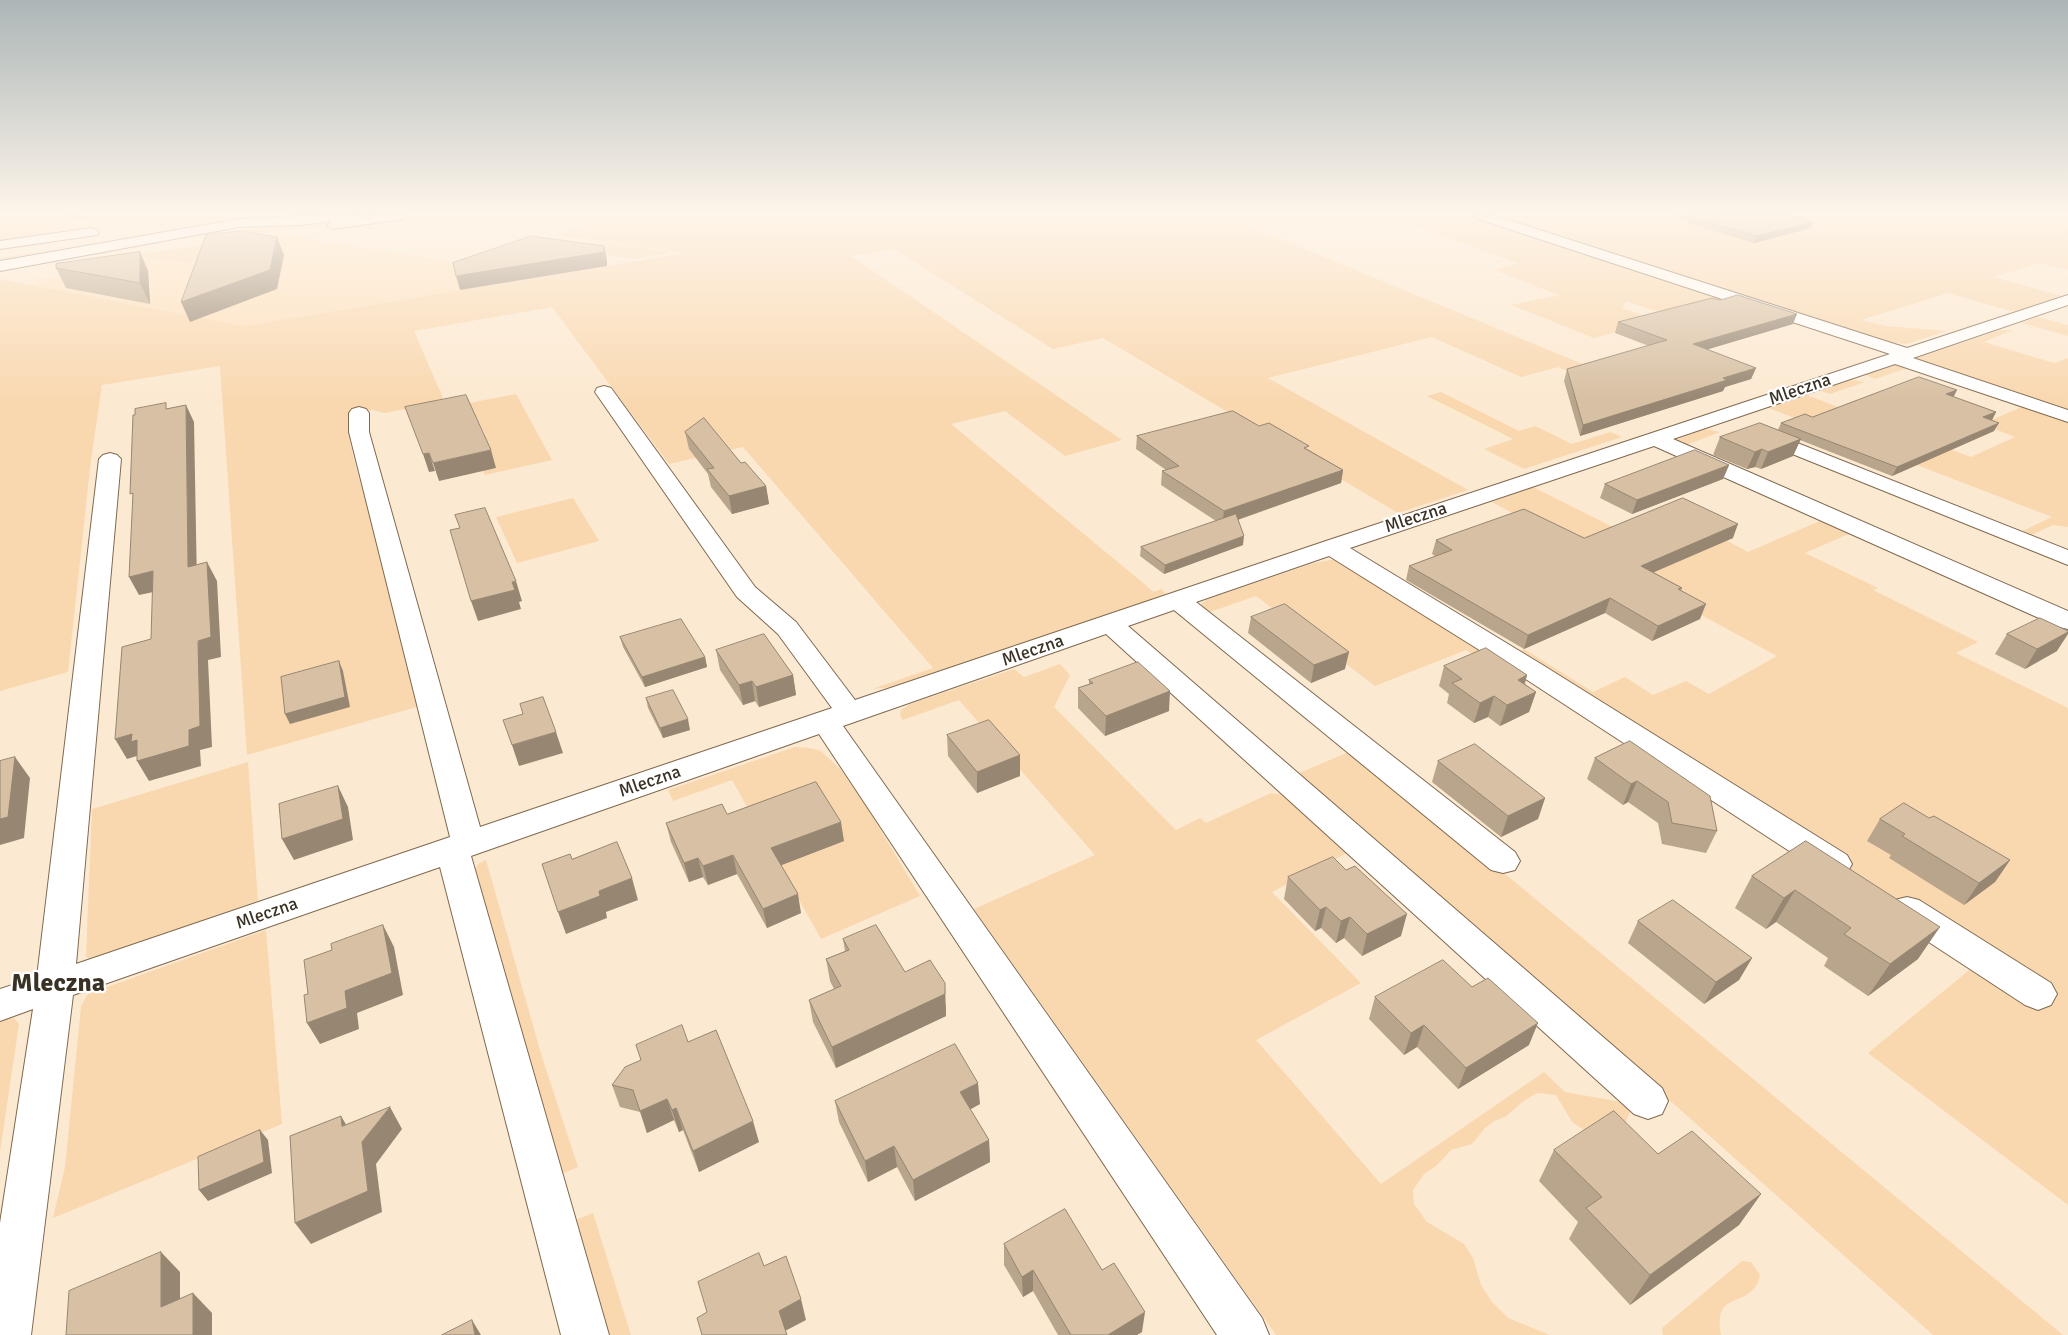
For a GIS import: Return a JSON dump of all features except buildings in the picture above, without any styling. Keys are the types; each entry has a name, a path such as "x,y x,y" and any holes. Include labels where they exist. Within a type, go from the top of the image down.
{"street":[{"path":"1666,277 1902,356 2068,416"},
{"name":"Mleczna","path":"0,1005 1179,601 1331,547 2068,300"},
{"path":"604,392 746,592 787,628 838,718 1245,1335"},
{"path":"360,413 359,432 461,848 585,1335"},
{"path":"1718,418 2068,558"},
{"path":"1656,439 2068,621"},
{"path":"7,1335 55,986 110,459"},
{"path":"1331,547 1539,675 1855,877"},
{"path":"1179,601 1503,861"},
{"path":"1110,624 1648,1101"},
{"path":"1880,893 2038,994"}],"shaded area":[{"path":"54,277 539,277 243,326 28,285 36,283 36,280"},
{"path":"539,277 882,277 1122,440 1065,456 1005,411 951,424 1154,592 1161,589 1165,593 1164,596 894,687 872,689 933,668 743,447 669,464 552,307 414,331 443,398 431,404 385,413 372,410 350,414 350,438 353,454 376,532 417,694 417,707 247,755 220,366 102,385 91,460 68,672 0,691 0,279 243,326"},
{"path":"939,277 1373,277 1597,370 1578,375 1558,367 1521,377 1432,337 1268,378 1468,490 1398,513 1103,338 1053,349"},
{"path":"1513,277 1995,277 2066,297 2018,313 1948,293 1861,320 1886,326 1946,331 1907,344 1888,342 1841,327 1838,328 1745,298 1673,317 1626,301 1622,308 1650,318 1647,323 1594,338 1511,305 1559,295"},
{"path":"2037,317 2068,325 2068,336 2022,323"},
{"path":"2000,330 2013,330 1984,342 2054,363 2068,358 2068,412 1914,359"},
{"path":"1893,364 1911,365 2068,418 2068,527 2053,525 2027,537 2018,533 2052,517 1766,407 1804,394 1971,457 2015,437 1982,424 2024,406 1911,367 1875,379 1864,374"},
{"path":"1849,379 1865,382 1830,394 1818,390"},
{"path":"1441,392 1519,431 1535,426 1572,444 1610,432 1622,437 1524,469 1484,449 1513,439 1427,396"},
{"path":"516,394 552,460 485,475 468,438 485,434 469,403"},
{"path":"1705,429 1720,432 1686,445 1673,441"},
{"path":"1533,487 1675,558 1722,538 1748,552 1822,520 1851,533 1805,553 1878,588 1873,590 1978,642 1956,653 2068,708 2068,1205 1868,1053 1973,967 1516,671 1492,667 1466,650 1375,686 1256,596 1204,614 1201,604 1208,599 1314,563 1359,555 1515,653 1524,649 1593,692 1625,677 1653,695 1686,681 1709,694 1777,656 1492,502"},
{"path":"573,498 599,541 517,563 496,517"},
{"path":"1060,664 1070,675 1054,707 1176,830 1200,818 1206,823 1271,793 1287,795 1349,852 1272,892 1361,983 1256,1040 1381,1184 1544,1072 1565,1092 1633,1104 1623,1129 1590,1134 1572,1122 1556,1095 1537,1093 1525,1100 1505,1117 1494,1121 1485,1128 1472,1144 1451,1150 1436,1166 1424,1174 1413,1190 1414,1204 1427,1222 1464,1244 1473,1258 1481,1285 1492,1302 1508,1318 1550,1335 1276,1335 974,909 1095,855 959,700 903,720 900,715 901,710 910,704 1014,669 1024,677"},
{"path":"795,747 821,751 840,769 868,809 920,896 821,939 732,780 673,801 668,790"},
{"path":"1351,751 1504,873 2063,1335 1933,1335 1675,1105 1290,777"},
{"path":"248,762 258,901 90,960 86,956 92,809"},
{"path":"486,860 542,1057 578,1167 559,1175 474,870 478,864"},
{"path":"266,930 282,1124 53,1218 65,1167 81,1006 88,994"},
{"path":"14,1018 19,1024 0,1152 0,1019"},
{"path":"593,1213 631,1335 600,1335 568,1223"},
{"path":"1742,1261 1751,1262 1760,1275 1759,1280 1750,1293 1725,1306 1721,1312 1721,1335 1663,1335 1662,1328"}],"district":[{"name":"Mleczna","path":"58,984"}]}
